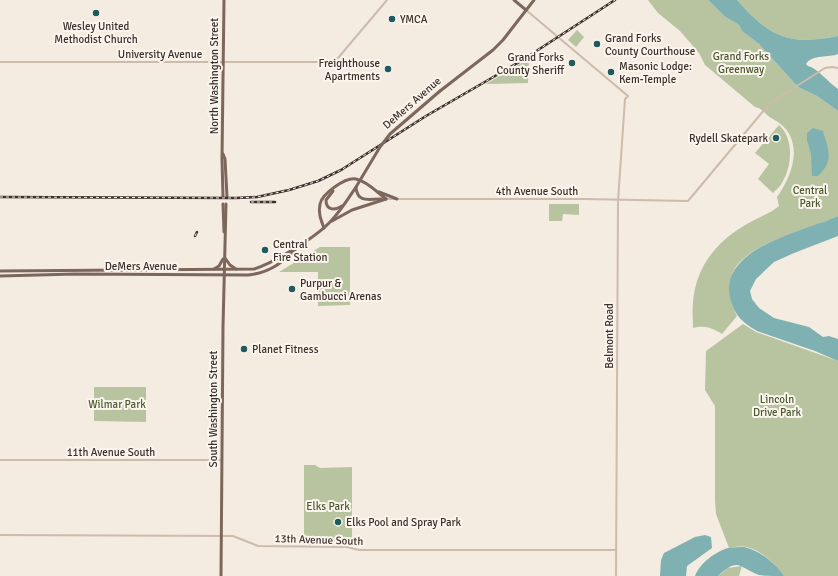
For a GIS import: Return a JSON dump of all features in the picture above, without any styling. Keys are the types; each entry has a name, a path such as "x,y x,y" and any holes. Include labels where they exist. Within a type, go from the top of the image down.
{"main road":[{"name":"North Washington Street","path":"224,0 222,152 225,197"},
{"path":"514,0 526,10"},
{"name":"DeMers Avenue","path":"0,276 233,275 255,274 277,266 298,247 330,222 356,187 380,147 390,134 440,91 493,50 503,40 534,0"},
{"path":"324,228 320,218 320,204 327,193 346,180 356,179 364,182 386,199"},
{"path":"339,184 328,196 326,203 329,208 334,209 340,207 344,203"},
{"path":"356,187 357,196 360,198 386,199"},
{"path":"372,188 397,199"},
{"path":"330,222 352,210 386,199"},
{"name":"South Washington Street","path":"221,576 225,204"},
{"name":"DeMers Avenue","path":"0,271 254,269 298,247"},
{"path":"212,270 217,268 224,257 230,265 238,270"},
{"path":"274,260 277,266"},
{"path":"148,270 148,275"},
{"path":"212,275 221,280 224,285 233,275"}],"street":[{"name":"University Avenue","path":"0,62 332,62 338,58 387,0"},
{"name":"Belmont Road","path":"526,10 628,96 625,100 618,201 616,576"},
{"name":"4th Avenue South","path":"386,199 584,199 618,201 688,201 770,104 820,71 828,67 838,68"},
{"name":"11th Avenue South","path":"0,460 222,460"},
{"name":"13th Avenue South","path":"0,535 222,536 238,537 258,546 347,546 356,549 616,550"}],"green space":[{"path":"648,0 708,0 724,16 739,25 742,31 759,44 798,87 817,96 838,111 838,216 764,245 739,263 732,274 732,303 737,316 722,334 708,328 693,328 695,291 702,269 723,241 742,227 779,206 777,197 792,166 794,155 793,145 790,135 783,126 755,107 705,65 699,53 680,31 658,13"},
{"path":"737,0 838,0 838,36 806,40 782,36 760,23"},
{"path":"577,30 584,37 576,47 568,40"},
{"path":"525,61 529,61 528,83 486,84"},
{"path":"779,125 784,130 787,137 790,160 782,183 773,193 758,179 769,164 755,153"},
{"path":"549,204 579,204 579,215 563,214 562,221 549,221"},
{"path":"320,247 350,247 350,305 318,306 318,272 279,272"},
{"name":"Lincoln Drive Park","path":"743,324 756,332 838,361 838,576 784,576 772,562 757,551 744,547 729,548 716,514 715,406 705,390 706,351"},
{"name":"Wilmar Park","path":"94,387 146,387 146,422 94,421"},
{"name":"Elks Park","path":"304,465 315,465 320,468 352,467 352,544 304,545"},
{"path":"742,566 739,576 718,576 728,568"}],"water":[{"path":"708,0 737,0 760,23 782,36 806,40 838,36 838,54 816,57 806,64 812,67 838,89 838,111 817,96 798,87 759,44 742,31 739,25 724,16"},
{"path":"813,128 823,131 829,155 823,171 818,176 812,176 811,154 807,140 807,133"},
{"path":"838,216 838,236 774,262 756,279 750,291 752,299 759,308 774,318 809,327 823,337 829,336 838,339 838,361 815,351 757,331 747,324 739,317 734,309 730,297 730,280 738,265 751,253 768,243"},
{"path":"705,535 711,537 712,548 687,566 686,576 660,576 661,560 664,553 695,537"},
{"path":"744,547 756,551 767,558 784,576 759,575 735,565 725,570 718,576 695,576 704,562 718,552 728,548"}],"railway":[{"path":"0,197 257,197 289,190 318,181 341,170 426,116 521,61 615,0"},
{"path":"251,202 275,202"},
{"path":"195,236 197,232"}],"place":[{"name":"Wesley United Methodist Church","path":"96,13"},
{"name":"YMCA","path":"392,19"},
{"name":"Grand Forks County Courthouse","path":"597,44"},
{"name":"Grand Forks County Sheriff","path":"572,63"},
{"name":"Freighthouse Apartments","path":"388,69"},
{"name":"Masonic Lodge: Kem-Temple","path":"611,72"},
{"name":"Rydell Skatepark","path":"776,138"},
{"name":"Central Fire Station","path":"265,250"},
{"name":"Purpur & Gambucci Arenas","path":"292,289"},
{"name":"Planet Fitness","path":"244,349"},
{"name":"Elks Pool and Spray Park","path":"338,522"}],"park label":[{"name":"Grand Forks Greenway","path":"741,62"},
{"name":"Central Park","path":"810,196"}]}
